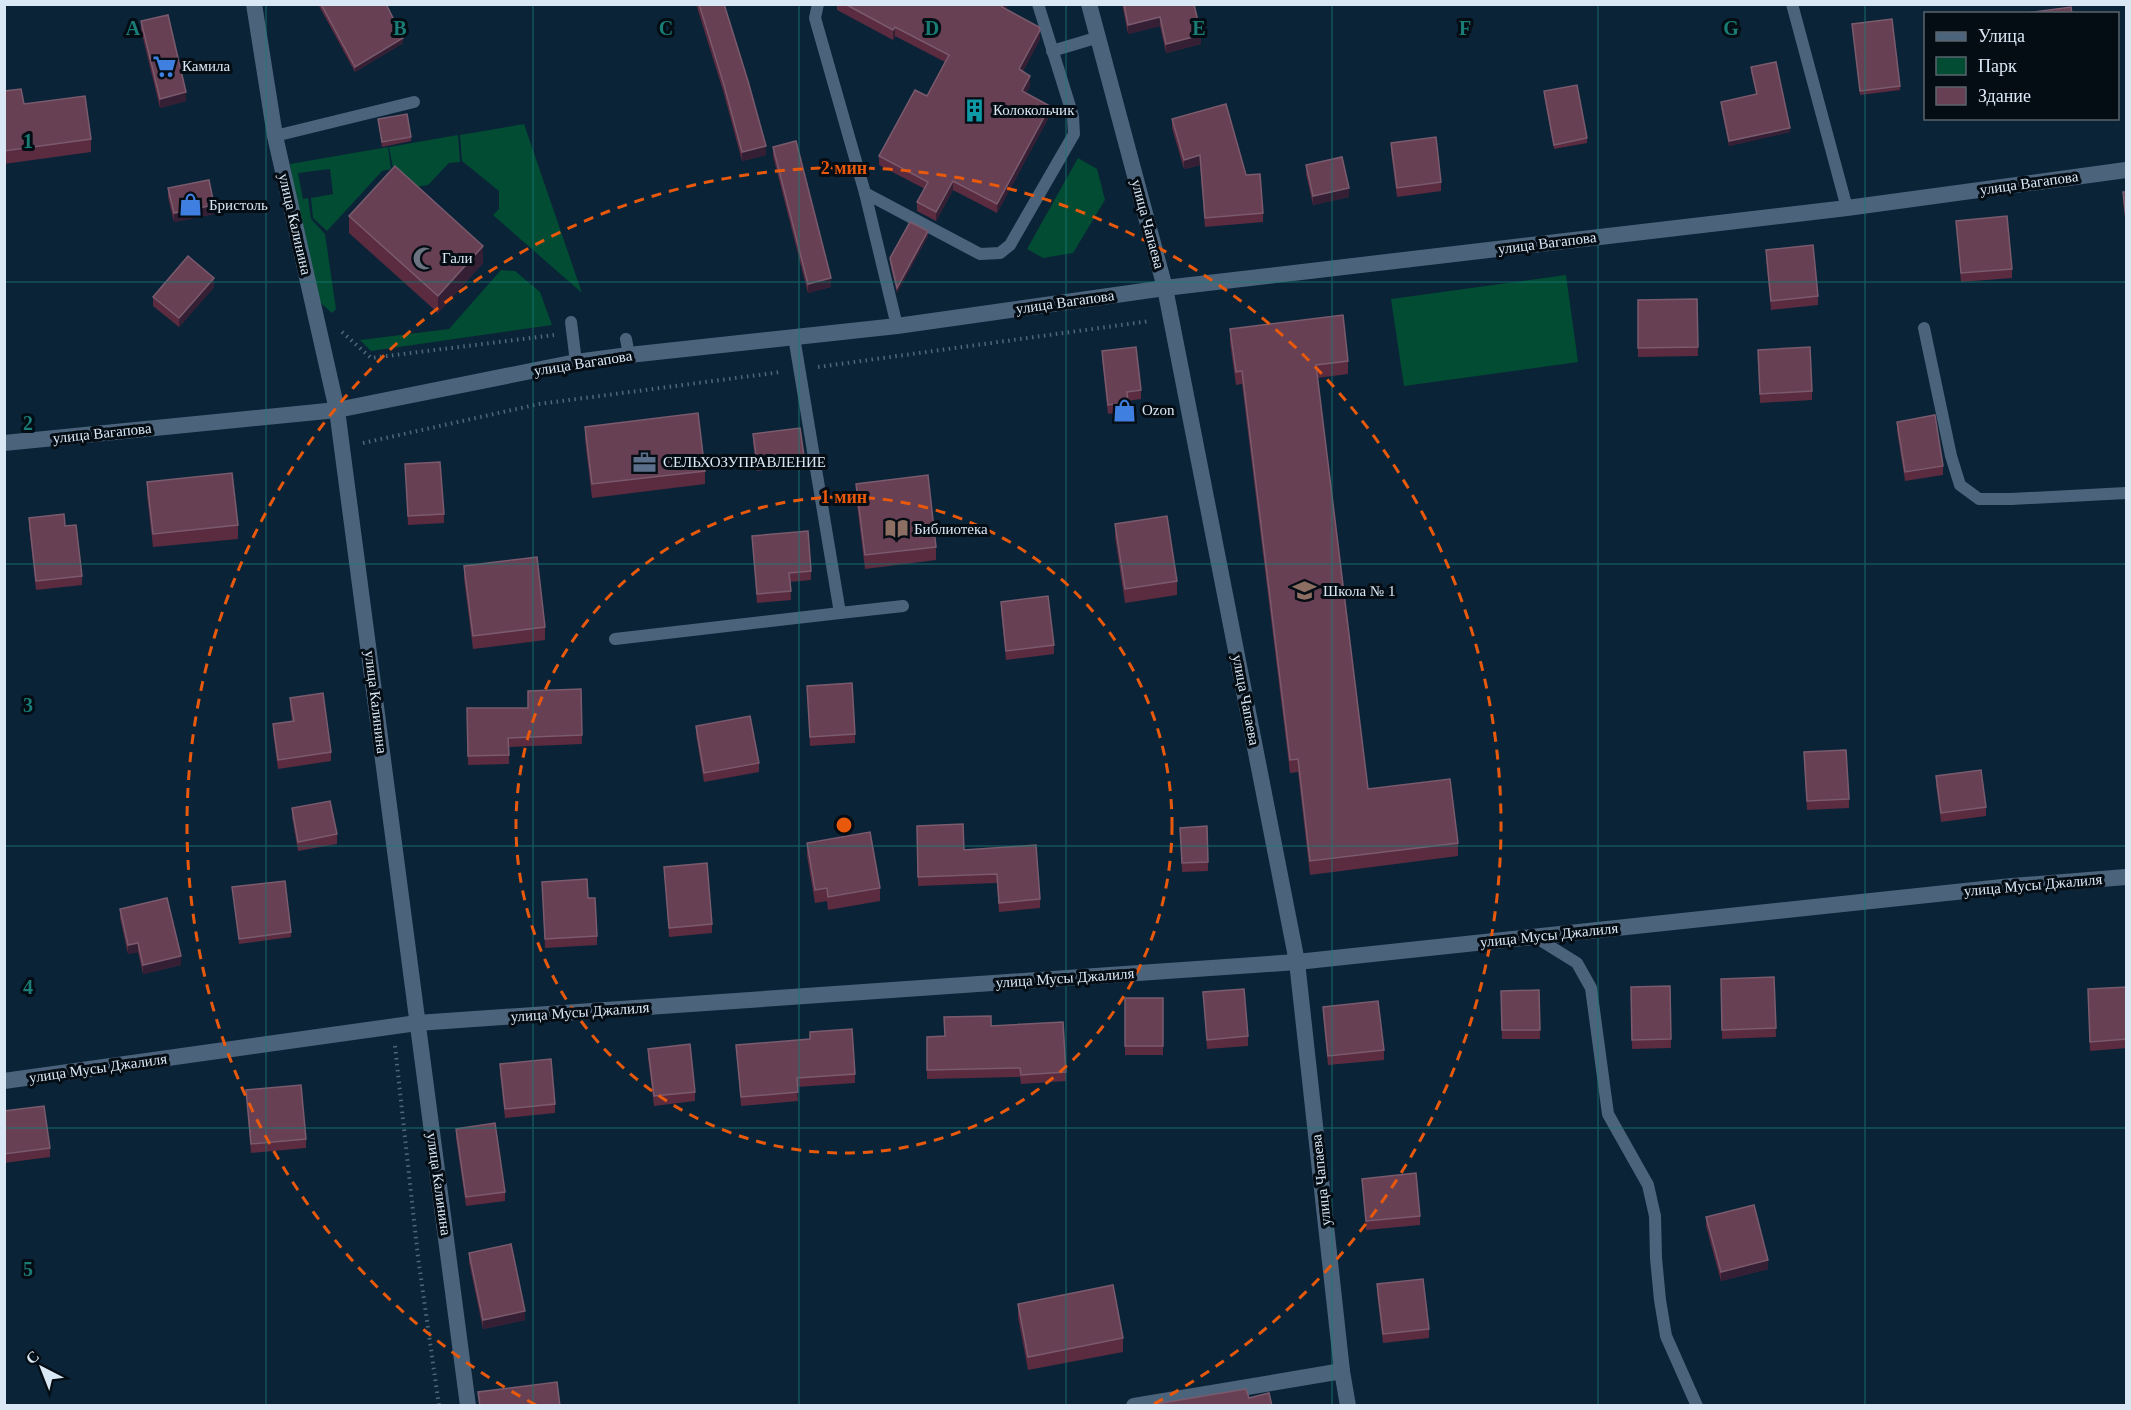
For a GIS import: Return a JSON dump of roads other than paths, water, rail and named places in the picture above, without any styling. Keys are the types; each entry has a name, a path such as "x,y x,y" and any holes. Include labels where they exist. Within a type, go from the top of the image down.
{"street":[{"name":"улица Калинина","path":"254,4 275,136 337,410 343,448 468,1406"},
{"name":"улица Чапаева","path":"1089,4 1165,288 1297,962 1342,1371 1348,1406"},
{"name":"улица Вагапова","path":"4,443 337,410 576,362 628,347 794,337 897,326 1165,288 1847,208 2127,170"},
{"name":"улица Мусы Джалиля","path":"4,1081 417,1023 1297,962 2012,886 2127,877"},
{"path":"1134,1406 1342,1371"}],"lane":[{"path":"818,4 815,18 865,193 897,326"},
{"path":"865,193 980,254 1000,253 1017,235 1074,134 1072,116 1038,4"},
{"path":"1792,4 1847,208"},
{"path":"1053,51 1099,37"},
{"path":"275,136 414,102"},
{"path":"571,322 576,362"},
{"path":"1924,328 1951,456 1960,485 1980,499 2127,493"},
{"path":"794,337 840,613"},
{"path":"615,639 903,606"},
{"path":"1535,937 1577,963 1591,988 1608,1114 1648,1185 1656,1216 1656,1257 1666,1336 1696,1406"}],"place":[{"name":"Камила","path":"164,66"},
{"name":"Колокольчик","path":"975,110"},
{"name":"Бристоль","path":"191,205"},
{"name":"Гали","path":"424,258"},
{"name":"Ozon","path":"1124,410"},
{"name":"СЕЛЬХОЗУПРАВЛЕНИЕ","path":"645,462"},
{"name":"Библиотека","path":"896,529"},
{"name":"Школа № 1","path":"1305,591"}]}
